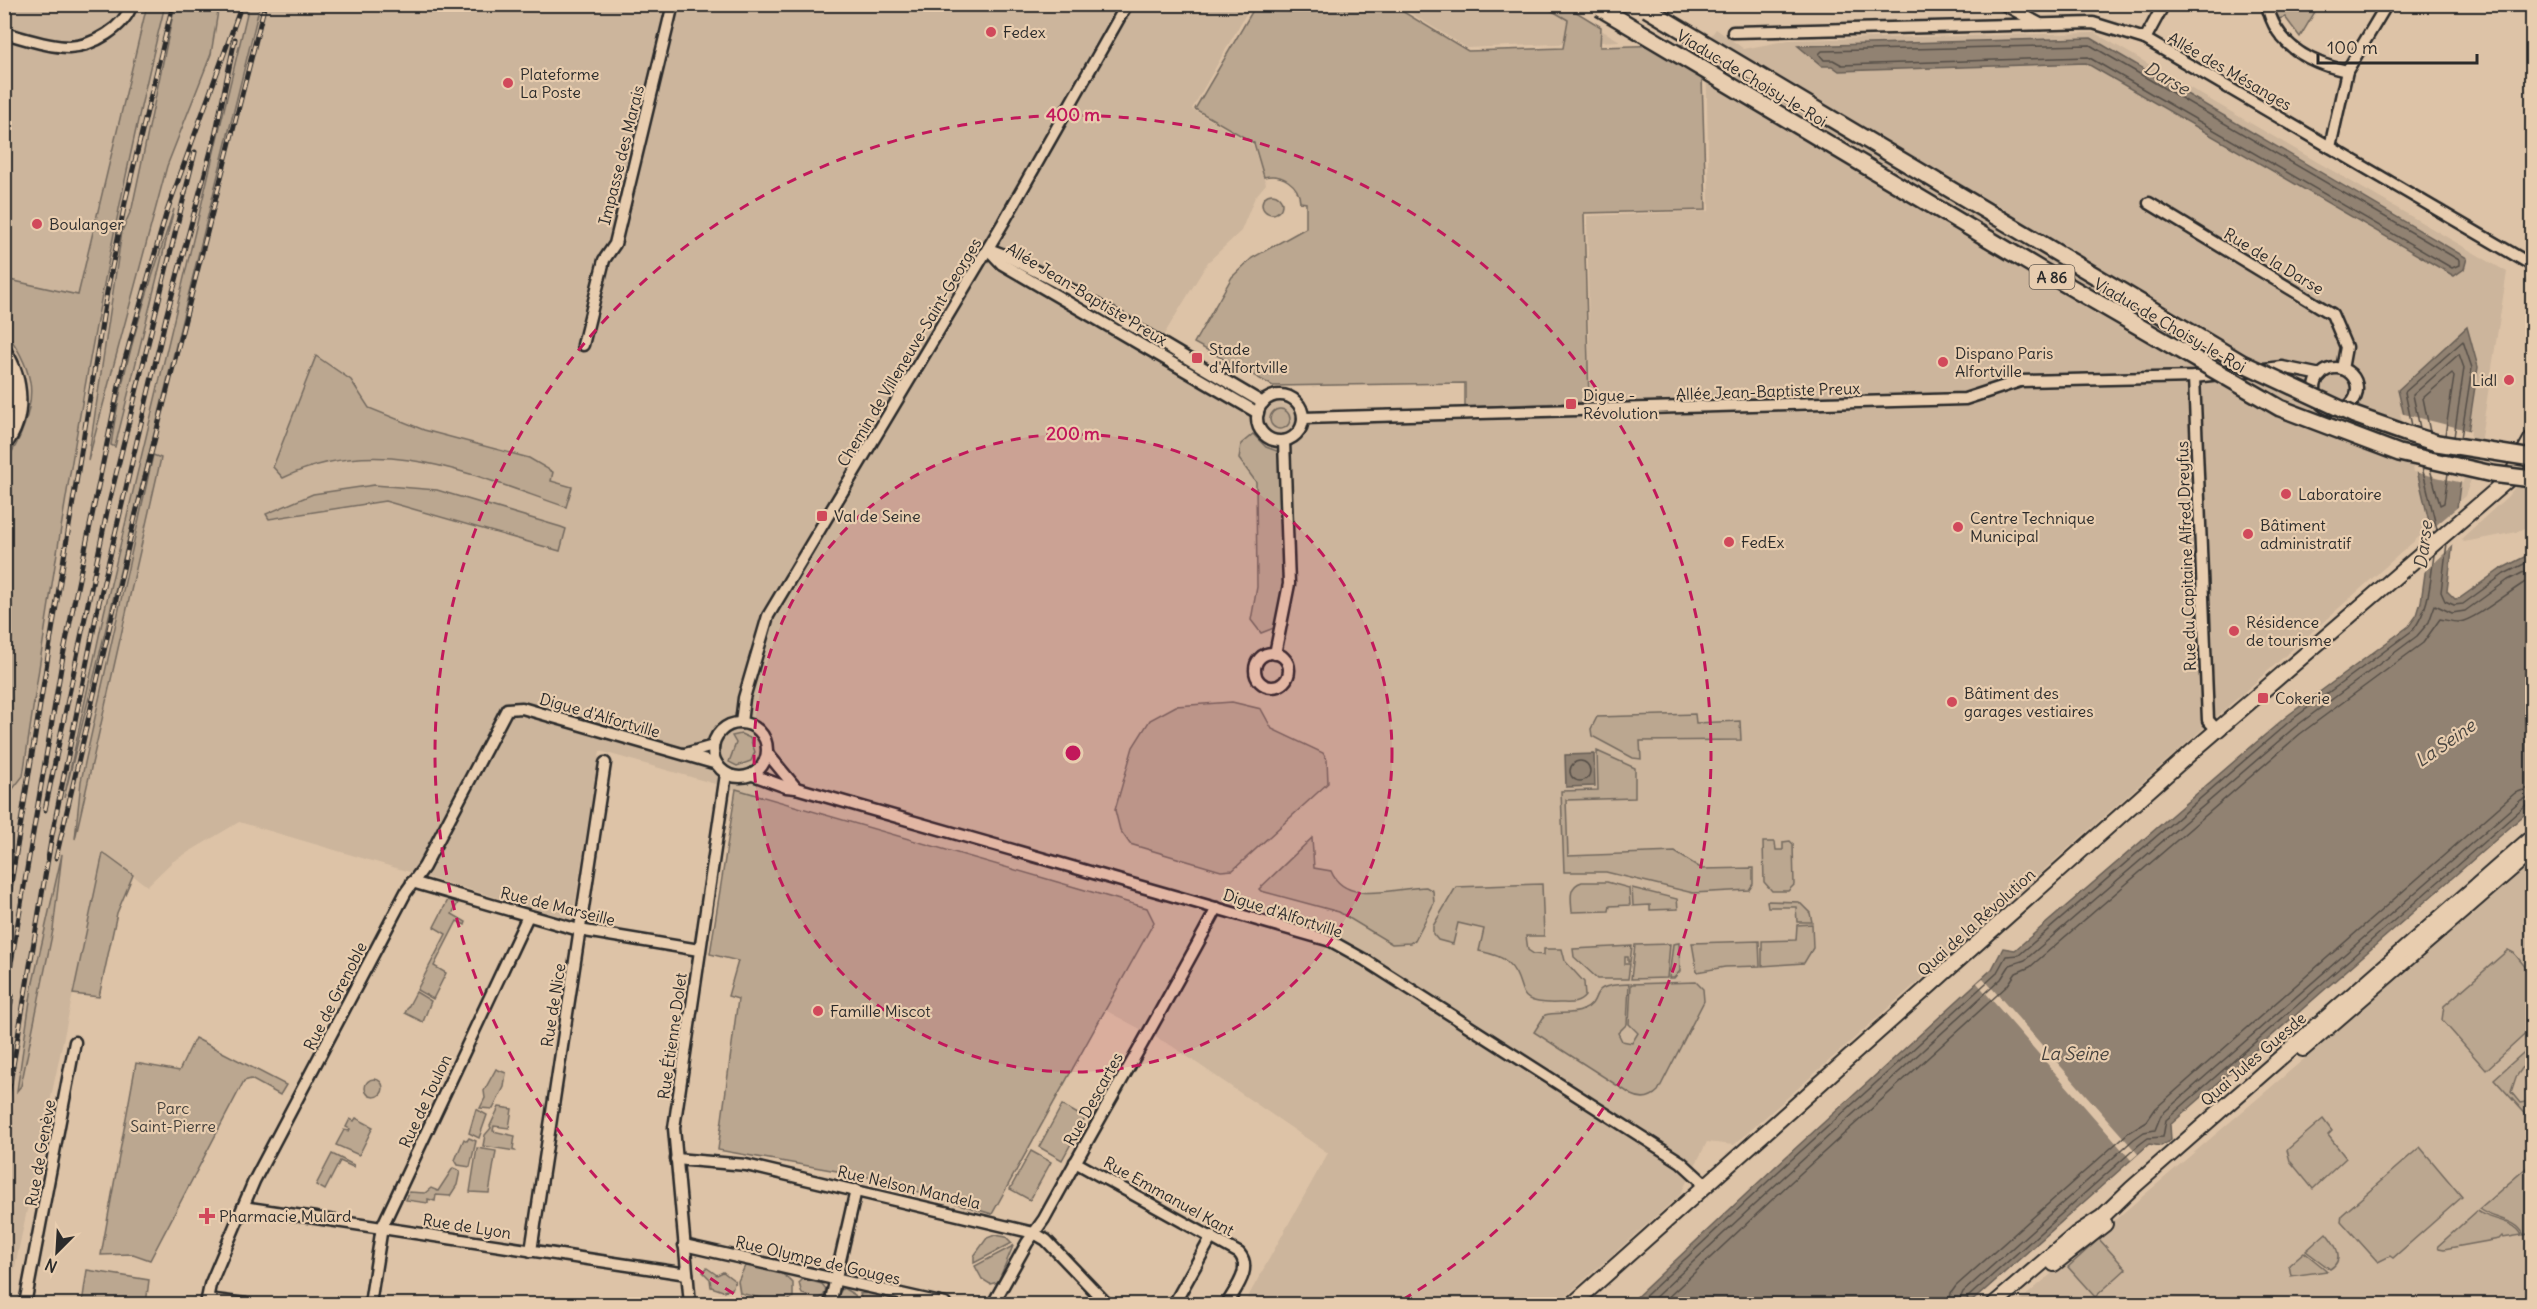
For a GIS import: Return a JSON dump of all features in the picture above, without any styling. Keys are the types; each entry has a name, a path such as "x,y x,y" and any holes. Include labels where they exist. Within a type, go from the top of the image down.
{"highway":[{"name":"Viaduc de Choisy-le-Roi","path":"1597,6 2041,270 2280,408 2399,453 2492,474 2532,478"},
{"name":"Viaduc de Choisy-le-Roi","path":"1643,7 2242,363 2321,401 2405,433 2437,443 2532,458"},
{"path":"4,353 12,365 18,390 16,416 4,444"}],"main road":[{"name":"Quai de la Révolution","path":"1573,1305 2217,730 2509,479 2532,438"},
{"name":"Quai Jules Guesde","path":"1995,1305 2076,1234 2108,1212 2226,1104 2532,837"},
{"name":"Quai Jules Guesde","path":"2007,1305 2124,1208 2167,1166 2532,852"}],"street":[{"path":"4,33 63,46 79,45 116,27 124,20 132,4"},
{"name":"Impasse des Marais","path":"583,345 604,260 615,244 673,4"},
{"name":"Chemin de Villeneuve-Saint-Georges","path":"741,723 744,698 768,616 988,249 1127,4"},
{"path":"2003,4 2040,25"},
{"path":"2145,39 2164,4"},
{"path":"2267,4 2280,38 2298,52 2347,71"},
{"path":"2330,147 2347,71 2386,4"},
{"path":"2527,4 2532,7"},
{"name":"Allée des Mésanges","path":"1733,32 2093,23 2145,39 2532,265"},
{"name":"Rue de la Darse","path":"2150,203 2332,314 2346,347 2342,369"},
{"name":"Allée Jean-Baptiste Preux","path":"988,249 1007,256 1068,288 1261,408"},
{"name":"Allée Jean-Baptiste Preux","path":"1303,418 1965,399 2017,381 2194,377 2282,367 2320,375"},
{"path":"2342,369 2354,377 2357,389 2351,404 2340,410 2328,408 2318,400 2315,388 2320,375 2327,370 2342,369"},
{"name":"Rue du Capitaine Alfred Dreyfus","path":"2194,377 2208,720 2217,730"},
{"path":"1276,395 1291,398 1302,408 1303,418 1300,430 1295,436 1284,441 1273,440 1261,431 1261,408 1276,395"},
{"path":"1275,654 1289,584 1284,441"},
{"name":"Digue d'Alfortville","path":"507,709 522,708 717,764"},
{"name":"Rue de Grenoble","path":"207,1302 254,1181 412,882 424,867 507,709"},
{"path":"741,723 756,727 768,746 768,754 763,766 753,775 744,777 726,774 717,764 713,746 720,732 733,724 741,723"},
{"path":"685,754 713,746"},
{"path":"768,754 796,788"},
{"name":"Rue de Nice","path":"531,1251 605,764"},
{"name":"Rue Étienne Dolet","path":"690,1305 674,1128 726,774"},
{"name":"Digue d'Alfortville","path":"753,775 786,787 1331,941 1365,960 1681,1162 1706,1185"},
{"name":"Rue de Marseille","path":"412,882 579,930 699,950"},
{"name":"Rue Descartes","path":"993,1305 1133,1056 1152,1029 1217,908"},
{"name":"Rue de Toulon","path":"370,1305 382,1227 528,916"},
{"name":"Rue de Genève","path":"25,1305 75,1042"},
{"name":"Rue Nelson Mandela","path":"676,1159 746,1165 1034,1233 1046,1240 1107,1305"},
{"name":"Rue Emmanuel Kant","path":"1075,1162 1232,1248 1245,1262 1244,1272 1227,1305"},
{"path":"830,1305 856,1190"},
{"name":"Rue de Lyon","path":"243,1207 687,1274"},
{"path":"1174,1305 1212,1236"},
{"name":"Rue Olympe de Gouges","path":"684,1245 945,1305"},
{"path":"207,1302 246,1305"}],"shaded area":[{"path":"5,5 145,5 127,140 147,5 1251,5 1192,109 1253,145 1266,184 1255,197 1241,231 1208,262 1157,346 1237,391 1307,411 1463,410 1590,404 1587,216 1709,211 1706,43 1716,29 1744,49 1789,40 2095,33 2507,272 2477,463 2465,496 1734,1145 1707,1142 1680,1195 1557,1304 1244,1304 1328,1153 1172,1046 1105,1010 1154,922 1147,908 600,751 573,916 570,919 239,822 172,862 147,886 103,853 7,1304 5,1304"},
{"path":"1397,5 1558,5 1620,41 1467,48"},
{"path":"2532,466 2532,525 2517,532 2464,542 2461,539 2508,496"},
{"path":"2532,863 2532,1304 2016,1304 2397,980"}],"green space":[{"path":"147,5 165,5 142,101 102,292 52,582 23,776 5,799 5,461 21,435 28,413 31,391 29,375 24,362 5,332 5,279 78,295"},
{"path":"175,5 219,5 211,54 167,166 88,461 122,231 132,208"},
{"path":"249,5 260,5 64,798 104,613"},
{"path":"1256,5 1392,5 1468,51 1563,48 1568,20 1542,5 1565,5 1601,27 1600,47 1701,44 1706,210 1584,213 1589,402 1465,407 1465,383 1273,386 1194,343 1232,277 1252,258 1306,228 1306,203 1300,202 1296,190 1288,181 1271,176 1264,177 1254,143 1195,109"},
{"path":"2319,5 2300,37 2285,17 2276,20 2274,7"},
{"path":"1268,194 1276,194 1282,200 1282,208 1276,214 1268,214 1262,208 1262,200"},
{"path":"174,209 115,447 111,445 129,355"},
{"path":"316,356 351,380 369,408 424,430 529,458 553,472 551,481 572,487 566,507 461,471 391,458 355,458 319,464 283,478 273,467"},
{"path":"1280,409 1287,412 1290,419 1287,426 1280,429 1273,426 1270,419 1273,412"},
{"path":"1253,434 1266,447 1277,451 1280,458 1284,588 1274,628 1261,633 1251,620 1257,587 1256,482 1239,459 1241,444"},
{"path":"153,455 161,458 75,839 81,781"},
{"path":"374,485 437,490 561,527 566,529 560,551 385,501 269,519 266,514 313,494"},
{"path":"1232,702 1261,709 1272,729 1323,753 1327,760 1328,783 1233,870 1221,871 1130,844 1120,830 1115,810 1133,747 1150,720 1176,706"},
{"path":"1695,714 1696,723 1740,721 1741,740 1640,741 1641,759 1633,758 1592,736 1591,729 1597,717"},
{"path":"741,734 750,738 755,752 751,761 737,766 729,762 736,743 732,736"},
{"path":"1597,751 1635,768 1635,798 1566,800 1568,856 1675,852 1702,869 1753,868 1753,884 1749,890 1693,893 1606,872 1564,872 1561,791 1598,790"},
{"path":"736,789 1147,908 1154,922 992,1214 865,1176 718,1150 738,999 728,996 738,961 710,954"},
{"path":"1312,838 1314,868 1331,871 1338,882 1348,889 1373,892 1426,887 1433,891 1434,903 1415,940 1410,943 1392,944 1339,912 1259,889"},
{"path":"1790,841 1793,844 1794,885 1788,891 1772,891 1764,882 1763,842 1775,842 1776,850 1783,850 1783,842"},
{"path":"103,853 133,875 117,913 99,997 73,994"},
{"path":"62,854 53,930 21,1086 17,1091 32,987"},
{"path":"1582,882 1607,882 1629,888 1630,905 1610,906 1609,911 1572,912 1572,890"},
{"path":"1542,884 1544,936 1526,936 1528,950 1534,954 1544,955 1544,949 1562,949 1565,961 1584,982 1585,996 1576,1002 1543,1003 1526,997 1514,970 1506,961 1479,951 1484,929 1458,923 1453,944 1438,940 1433,934 1433,926 1456,887"},
{"path":"1632,888 1677,899 1678,909 1650,910 1650,905 1633,906"},
{"path":"448,900 458,903 452,914 466,922 465,925 457,921 434,966 446,973 433,999 417,990 446,934 434,927"},
{"path":"1767,901 1799,902 1810,913 1812,922 1797,922 1796,907 1768,907"},
{"path":"1812,924 1813,948 1804,963 1762,966 1762,941 1796,940 1797,925"},
{"path":"1759,941 1760,966 1725,967 1697,972 1692,943"},
{"path":"1679,943 1680,971 1674,978 1669,978 1673,944"},
{"path":"1670,944 1667,978 1631,979 1635,945"},
{"path":"1632,946 1630,962 1628,962 1628,957 1625,957 1625,964 1630,964 1628,979 1598,979 1574,957 1573,949"},
{"path":"2508,950 2514,953 2532,975 2532,1028 2486,1070 2442,1020 2444,1006"},
{"path":"1696,982 1703,989 1704,1001 1658,1091 1649,1097 1639,1098 1632,1095 1534,1032 1545,1015 1578,1012 1590,1006 1600,990 1605,987 1629,984 1627,1024 1618,1033 1622,1041 1632,1043 1638,1033 1629,1024 1631,984"},
{"path":"416,992 431,1001 423,1022 405,1013"},
{"name":"Parc Saint-Pierre","path":"195,1038 286,1085 280,1095 251,1079 244,1081 150,1260 133,1254 101,1255 136,1063 179,1071"},
{"path":"2532,1045 2528,1060 2516,1077 2511,1092 2520,1103 2532,1101 2532,1121 2494,1079"},
{"path":"496,1069 506,1073 504,1087 493,1109 480,1108 485,1098 484,1091"},
{"path":"374,1079 380,1082 383,1088 380,1094 374,1097 368,1094 365,1088 368,1082"},
{"path":"1062,1105 1085,1118 1062,1160 1039,1147"},
{"path":"499,1107 512,1109 509,1128 494,1126 493,1131 515,1136 513,1149 515,1151 483,1146 485,1135 491,1128"},
{"path":"476,1109 487,1115 479,1138 469,1133"},
{"path":"356,1118 373,1127 359,1155 336,1145 344,1130 349,1131 350,1129 346,1127 350,1119 354,1121"},
{"path":"2323,1119 2332,1131 2328,1135 2346,1158 2313,1189 2290,1161 2287,1150"},
{"path":"469,1138 476,1141 470,1167 458,1165 455,1160 464,1139 467,1141"},
{"path":"2420,1147 2462,1197 2393,1258 2390,1256 2378,1262 2341,1221 2342,1215"},
{"path":"477,1148 496,1151 489,1193 470,1192"},
{"path":"1031,1151 1051,1162 1030,1200 1010,1189"},
{"path":"332,1154 354,1165 353,1167 340,1161 325,1190 316,1185"},
{"path":"2532,1163 2532,1233 2524,1235 2516,1225 2479,1209"},
{"path":"453,1168 460,1171 457,1185 450,1196 436,1195 435,1201 428,1199 428,1203 406,1200 409,1192 425,1193 431,1188 438,1191"},
{"path":"2477,1211 2513,1226 2522,1235 2503,1238 2502,1236 2499,1239 2439,1248 2438,1246"},
{"path":"2326,1233 2338,1256 2335,1265 2330,1269 2306,1251"},
{"path":"995,1235 1006,1237 1012,1243 974,1263 974,1256 987,1238"},
{"path":"2099,1239 2126,1269 2095,1297 2068,1267"},
{"path":"1013,1246 998,1282 990,1284 982,1279 975,1266"},
{"path":"2304,1252 2327,1271 2291,1276 2289,1265"},
{"path":"745,1266 758,1266 788,1278 793,1283 793,1297 784,1304 740,1293 738,1281"},
{"path":"707,1268 717,1275 723,1272 735,1281 732,1289 723,1291 711,1287 710,1279 703,1272"},
{"path":"87,1270 149,1280 146,1304 82,1304"},
{"path":"803,1279 822,1284 826,1289 824,1295 819,1299 802,1294 799,1283"},
{"path":"843,1288 855,1295 857,1304 838,1304 837,1296"},
{"path":"860,1294 883,1295 884,1301 878,1304 863,1304"}],"water":[{"path":"2091,38 2467,258 2464,269 2454,276 2086,63 1839,71 1832,66 1822,66 1798,46"},
{"name":"La Seine","path":"2467,327 2478,367 2447,591 2455,599 2460,598 2501,569 2532,553 2532,808 2170,1125 2171,1140 2161,1146 2149,1144 1969,1304 1629,1304 1992,969 2003,948 2015,950 2287,716 2409,626 2417,615 2421,602 2431,530 2398,390"},
{"path":"1594,754 1595,786 1566,787 1565,755"}],"pier":[{"path":"2400,413 2471,431 2463,483 2414,472"},
{"path":"2460,505 2456,543 2422,574 2427,533"},
{"path":"1983,978 2138,1154 2131,1160 1977,983"}],"railway":[{"path":"4,927 107,292 126,198 173,4"},
{"path":"4,1005 63,656 123,366 166,214 242,4"},
{"path":"56,858 136,513 265,4"},
{"path":"4,1119 52,835 98,607 166,317 215,136 235,39"},
{"path":"45,810 108,507 195,152"},
{"path":"4,1041 12,996"}],"place":[{"name":"Fedex","path":"991,32"},
{"name":"Plateforme La Poste","path":"508,83"},
{"name":"Boulanger","path":"37,224"},
{"name":"Stade d'Alfortville","path":"1197,358"},
{"name":"Dispano Paris Alfortville","path":"1943,362"},
{"name":"Lidl","path":"2509,380"},
{"name":"Digue - Révolution","path":"1571,404"},
{"name":"Laboratoire","path":"2286,494"},
{"name":"Val de Seine","path":"822,516"},
{"name":"Centre Technique Municipal","path":"1958,527"},
{"name":"Bâtiment administratif","path":"2248,534"},
{"name":"FedEx","path":"1729,542"},
{"name":"Résidence de tourisme","path":"2234,631"},
{"name":"Cokerie","path":"2263,698"},
{"name":"Bâtiment des garages vestiaires","path":"1952,702"},
{"name":"Famille Miscot","path":"818,1011"},
{"name":"Pharmacie Mulard","path":"207,1216"}],"water label":[{"name":"Darse","path":"2167,78"},
{"name":"Darse","path":"2423,545"}]}
